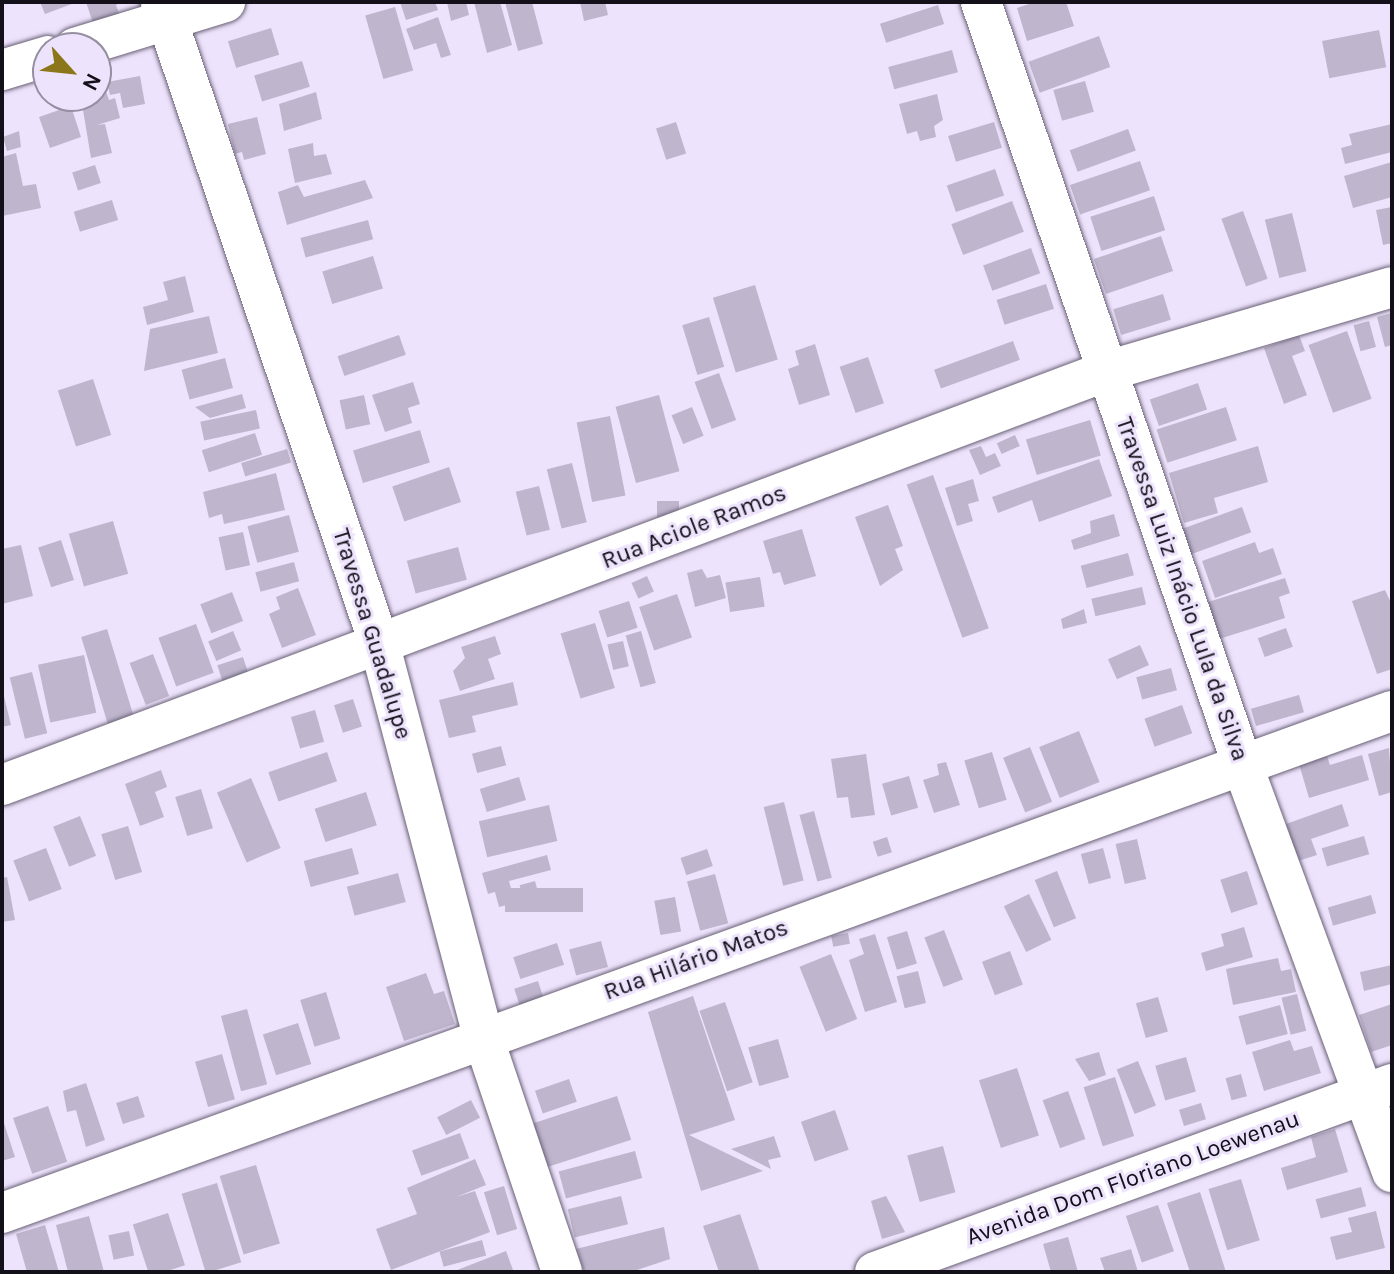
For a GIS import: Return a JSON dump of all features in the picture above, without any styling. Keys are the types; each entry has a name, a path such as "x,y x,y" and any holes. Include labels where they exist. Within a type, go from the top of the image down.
{"street":[{"path":"112,33 164,11 225,2"},
{"name":"Travessa Luiz Inácio Lula da Silva","path":"981,2 1242,764 1379,1088 1392,1172"},
{"name":"Travessa Guadalupe","path":"164,11 380,646 483,1037 562,1272"},
{"path":"2,70 32,61"},
{"name":"Rua Aciole Ramos","path":"2,785 380,646 1107,371 1392,287"},
{"name":"Rua Hilário Matos","path":"2,1213 1392,711"},
{"name":"Avenida Dom Floriano Loewenau","path":"875,1272 1379,1088"}],"building":[{"path":"40,2 77,2 45,14"},
{"path":"86,2 122,2 116,5 121,19 95,29"},
{"path":"400,2 435,2 438,10 406,20"},
{"path":"447,2 466,2 469,15 451,21"},
{"path":"474,2 500,2 512,45 487,53"},
{"path":"505,2 532,2 543,44 518,51"},
{"path":"580,2 605,2 608,15 584,21"},
{"path":"1035,2 1066,2 1074,26 1027,41 1017,8"},
{"path":"938,5 944,24 886,43 880,24"},
{"path":"395,7 413,70 383,79 365,16"},
{"path":"438,17 451,55 441,58 436,43 414,50 406,29"},
{"path":"271,28 279,55 236,68 228,41"},
{"path":"1379,30 1386,67 1329,78 1322,41"},
{"path":"1099,36 1110,67 1040,93 1029,62"},
{"path":"952,50 958,72 894,89 888,67"},
{"path":"302,61 310,87 262,101 254,76"},
{"path":"140,76 145,104 123,108 120,93 112,95 112,81"},
{"path":"1085,81 1094,112 1062,121 1053,90"},
{"path":"316,92 322,119 284,131 279,104"},
{"path":"937,94 943,120 934,126 936,137 920,141 917,131 907,134 899,104"},
{"path":"115,98 120,118 97,125 105,124 112,153 91,158 83,112 112,112 112,99"},
{"path":"53,112 73,112 81,137 50,148 39,117"},
{"path":"257,117 266,154 244,160 242,152 235,154 228,124"},
{"path":"676,122 686,153 666,160 656,128"},
{"path":"994,122 1002,148 956,162 948,136"},
{"path":"1392,124 1392,152 1345,164 1341,148 1352,145 1349,134"},
{"path":"1128,129 1136,151 1078,172 1070,150"},
{"path":"19,131 21,147 7,151 3,137"},
{"path":"313,143 314,156 326,154 332,174 295,183 288,149"},
{"path":"16,153 23,186 36,184 41,208 2,216 2,157"},
{"path":"1140,161 1150,190 1080,214 1070,185"},
{"path":"1392,162 1392,197 1353,208 1344,176"},
{"path":"95,165 101,183 78,190 72,172"},
{"path":"995,169 1004,195 956,212 947,186"},
{"path":"365,180 373,198 287,225 278,192 298,185 304,197"},
{"path":"1154,196 1165,230 1101,251 1090,217"},
{"path":"112,200 118,220 80,232 74,212"},
{"path":"1012,201 1024,232 963,255 951,224"},
{"path":"1392,207 1392,243 1383,245 1376,210"},
{"path":"1243,211 1268,279 1246,287 1221,219"},
{"path":"1292,213 1307,271 1279,278 1265,220"},
{"path":"368,220 373,239 306,257 300,238"},
{"path":"1161,236 1173,271 1106,294 1094,259"},
{"path":"1031,248 1040,273 992,291 983,265"},
{"path":"373,256 383,289 332,304 322,271"},
{"path":"185,276 194,312 147,325 143,307 168,300 163,282"},
{"path":"1046,284 1054,309 1005,325 997,300"},
{"path":"755,285 778,360 736,372 713,298"},
{"path":"1163,294 1171,320 1121,335 1113,309"},
{"path":"1392,313 1392,345 1385,347 1377,317"},
{"path":"209,316 218,353 144,371 150,329"},
{"path":"709,317 724,367 697,375 682,325"},
{"path":"1369,321 1376,347 1361,351 1354,325"},
{"path":"1347,331 1372,399 1333,413 1308,345"},
{"path":"399,335 406,355 344,376 338,356"},
{"path":"1299,335 1305,351 1292,356 1307,395 1284,404 1264,348"},
{"path":"1013,341 1020,360 941,389 934,370"},
{"path":"815,344 830,395 799,405 788,369 799,365 795,351"},
{"path":"868,357 884,403 856,413 840,367"},
{"path":"225,358 233,388 190,400 182,370"},
{"path":"719,373 736,420 712,429 695,382"},
{"path":"93,379 111,435 76,447 58,390"},
{"path":"413,382 420,404 408,408 412,423 385,432 372,395"},
{"path":"1198,383 1207,409 1159,426 1150,400"},
{"path":"242,394 246,408 210,418 195,407"},
{"path":"364,395 370,424 346,430 340,400"},
{"path":"659,395 679,471 636,483 616,407"},
{"path":"692,407 704,436 683,444 672,415"},
{"path":"1226,407 1237,440 1167,463 1157,430"},
{"path":"256,410 260,429 204,440 200,422"},
{"path":"610,416 625,496 592,502 577,422"},
{"path":"1090,420 1101,455 1037,475 1026,440"},
{"path":"420,430 430,463 363,483 353,450"},
{"path":"255,433 262,455 209,472 202,450"},
{"path":"1015,435 1020,446 1002,454 997,443"},
{"path":"981,446 986,457 995,453 1001,466 980,475 969,450"},
{"path":"1258,446 1268,482 1214,498 1218,513 1184,523 1169,473"},
{"path":"287,449 291,462 245,476 241,463"},
{"path":"1099,459 1112,496 1039,522 1032,500 998,513 992,497"},
{"path":"572,463 587,522 562,528 547,469"},
{"path":"449,467 461,502 404,522 392,487"},
{"path":"276,473 285,510 224,524 222,514 209,518 203,492"},
{"path":"933,475 989,628 962,638 907,485"},
{"path":"973,479 979,501 968,504 973,521 957,526 945,488"},
{"path":"539,486 550,530 527,535 516,492"},
{"path":"657,501 679,501 679,527 657,527"},
{"path":"888,505 903,546 895,549 903,570 880,586 855,517"},
{"path":"1242,507 1251,532 1191,554 1182,529"},
{"path":"1114,514 1120,536 1074,550 1071,540 1091,533 1090,521"},
{"path":"289,515 299,552 257,563 247,526"},
{"path":"113,521 128,574 84,587 69,534"},
{"path":"802,529 816,576 784,585 780,572 773,574 763,541"},
{"path":"243,532 250,565 226,570 219,537"},
{"path":"61,540 74,580 51,587 38,547"},
{"path":"1255,542 1259,553 1273,548 1282,574 1215,598 1202,561"},
{"path":"21,545 33,596 2,604 2,549"},
{"path":"458,547 467,580 416,594 407,561"},
{"path":"1128,553 1134,575 1087,588 1081,566"},
{"path":"294,562 299,581 261,592 255,572"},
{"path":"702,569 707,578 720,575 726,598 695,607 687,573"},
{"path":"647,576 654,592 638,598 631,583"},
{"path":"760,577 765,607 730,612 725,582"},
{"path":"1285,578 1290,593 1279,597 1285,618 1219,639 1208,602"},
{"path":"1142,587 1146,605 1095,616 1091,599"},
{"path":"298,588 316,635 282,648 269,614 280,609 276,597"},
{"path":"1385,590 1392,605 1392,669 1377,674 1352,601"},
{"path":"232,592 243,621 211,633 200,604"},
{"path":"677,594 692,637 654,651 639,607"},
{"path":"629,601 638,628 607,638 599,611"},
{"path":"1084,609 1087,623 1063,629 1061,619"},
{"path":"595,623 615,688 580,699 561,634"},
{"path":"196,624 214,673 176,687 158,638"},
{"path":"1286,628 1293,647 1265,657 1258,638"},
{"path":"107,629 134,717 108,725 81,637"},
{"path":"233,631 241,650 216,661 208,642"},
{"path":"641,631 656,683 641,687 626,635"},
{"path":"495,636 501,654 488,659 495,679 460,691 453,671 465,658 461,647"},
{"path":"623,641 629,666 613,670 607,645"},
{"path":"1140,645 1149,665 1117,679 1108,659"},
{"path":"153,654 169,696 146,705 130,663"},
{"path":"84,655 96,713 50,722 38,665"},
{"path":"243,657 250,678 224,686 217,665"},
{"path":"1171,668 1177,690 1142,700 1136,677"},
{"path":"32,672 47,733 25,739 10,678"},
{"path":"513,682 518,705 472,716 476,732 449,738 439,700"},
{"path":"2,688 11,725 2,727"},
{"path":"1299,695 1304,712 1256,726 1251,709"},
{"path":"353,699 362,727 343,733 334,705"},
{"path":"1182,705 1192,733 1155,747 1144,719"},
{"path":"315,710 324,742 300,749 291,717"},
{"path":"1079,731 1100,782 1060,798 1039,747"},
{"path":"501,746 506,765 477,773 472,754"},
{"path":"1030,747 1052,802 1025,813 1003,758"},
{"path":"1389,748 1392,792 1379,796 1368,754"},
{"path":"327,752 337,781 278,801 268,772"},
{"path":"992,752 1007,800 979,808 964,760"},
{"path":"866,754 875,815 851,818 848,797 837,798 831,759"},
{"path":"1362,755 1369,780 1309,798 1299,764 1327,756 1330,765"},
{"path":"946,762 960,805 934,813 923,780 939,775 937,764"},
{"path":"161,770 167,787 155,792 164,817 140,826 125,784"},
{"path":"909,776 918,808 891,815 882,784"},
{"path":"519,777 526,800 487,812 480,789"},
{"path":"251,778 281,848 247,862 217,792"},
{"path":"201,789 213,828 187,836 175,797"},
{"path":"366,792 377,825 325,842 315,809"},
{"path":"784,802 804,881 783,886 764,807"},
{"path":"1342,804 1349,826 1311,839 1317,855 1298,861 1286,824"},
{"path":"549,805 557,841 487,857 479,821"},
{"path":"814,811 832,878 817,882 800,815"},
{"path":"80,816 96,856 69,867 53,827"},
{"path":"128,826 142,872 115,880 101,834"},
{"path":"1364,836 1369,854 1327,866 1322,848"},
{"path":"887,837 892,852 878,857 873,842"},
{"path":"1137,839 1146,879 1125,884 1116,844"},
{"path":"46,848 62,889 29,902 13,861"},
{"path":"352,848 359,874 311,887 304,861"},
{"path":"1103,848 1111,878 1089,884 1081,854"},
{"path":"707,849 713,866 686,875 681,858"},
{"path":"547,855 551,870 509,881 515,903 499,907 495,892 488,894 482,873"},
{"path":"1057,871 1076,918 1054,927 1035,880"},
{"path":"1247,871 1258,904 1231,913 1220,880"},
{"path":"398,873 406,902 355,916 347,887"},
{"path":"715,874 728,923 700,931 687,882"},
{"path":"7,877 15,920 2,922 2,878"},
{"path":"535,881 539,896 524,901 520,885"},
{"path":"505,888 583,888 583,912 505,912"},
{"path":"1029,894 1051,940 1026,952 1004,906"},
{"path":"1371,895 1376,913 1333,926 1328,907"},
{"path":"675,897 681,931 660,935 654,901"},
{"path":"1244,927 1253,957 1206,971 1201,953 1224,946 1221,934"},
{"path":"944,930 963,979 943,987 924,938"},
{"path":"907,931 917,964 897,970 887,937"},
{"path":"848,933 850,944 833,947 831,936"},
{"path":"875,934 897,1002 865,1012 849,960 864,954 859,939"},
{"path":"601,941 608,967 576,976 569,950"},
{"path":"557,943 564,965 520,979 513,957"},
{"path":"1010,951 1023,985 995,995 982,962"},
{"path":"831,954 857,1019 826,1032 799,967"},
{"path":"1278,958 1281,971 1291,969 1296,992 1233,1005 1226,969"},
{"path":"1392,965 1392,984 1364,991 1360,972"},
{"path":"918,971 926,1003 905,1008 897,976"},
{"path":"426,973 434,994 444,991 455,1024 404,1041 386,987"},
{"path":"538,981 544,999 520,1007 514,989"},
{"path":"326,992 340,1039 315,1047 300,1000"},
{"path":"1297,994 1306,1031 1291,1035 1281,998"},
{"path":"693,996 735,1120 689,1135 763,1171 701,1191 648,1012"},
{"path":"1158,997 1168,1032 1146,1038 1136,1003"},
{"path":"725,1002 753,1082 727,1091 699,1011"},
{"path":"1392,1004 1392,1045 1371,1052 1359,1015"},
{"path":"1280,1005 1288,1034 1246,1045 1238,1016"},
{"path":"247,1009 267,1084 241,1091 221,1016"},
{"path":"298,1023 311,1064 276,1075 263,1034"},
{"path":"778,1039 789,1077 759,1086 748,1048"},
{"path":"1290,1040 1294,1051 1312,1046 1321,1073 1264,1091 1252,1052"},
{"path":"1099,1052 1106,1075 1089,1081 1075,1059"},
{"path":"222,1054 235,1099 208,1107 195,1062"},
{"path":"1186,1057 1196,1092 1165,1100 1155,1066"},
{"path":"1138,1061 1156,1106 1135,1114 1117,1070"},
{"path":"1017,1068 1039,1136 1001,1148 979,1080"},
{"path":"1241,1074 1247,1096 1231,1100 1226,1078"},
{"path":"1115,1077 1134,1136 1103,1146 1084,1087"},
{"path":"569,1079 577,1102 543,1113 535,1091"},
{"path":"86,1083 105,1140 86,1147 76,1110 67,1112 63,1091"},
{"path":"1068,1091 1085,1139 1060,1148 1043,1100"},
{"path":"138,1096 145,1117 123,1124 116,1103"},
{"path":"617,1096 631,1140 548,1167 533,1123"},
{"path":"471,1100 480,1118 446,1135 437,1117"},
{"path":"1201,1103 1206,1119 1184,1126 1179,1110"},
{"path":"48,1106 67,1162 32,1174 13,1118"},
{"path":"835,1110 849,1150 815,1161 801,1122"},
{"path":"2,1117 15,1157 2,1161"},
{"path":"1335,1129 1348,1172 1287,1190 1281,1168 1316,1157 1311,1137"},
{"path":"460,1133 469,1158 421,1176 412,1150"},
{"path":"774,1136 781,1157 768,1160 771,1169 731,1149"},
{"path":"943,1146 955,1192 920,1202 907,1156"},
{"path":"635,1151 642,1178 566,1198 559,1171"},
{"path":"475,1159 486,1185 456,1197 475,1191 490,1232 391,1270 376,1229 417,1214 407,1188"},
{"path":"256,1165 280,1243 244,1255 220,1176"},
{"path":"1241,1179 1260,1240 1227,1250 1208,1189"},
{"path":"217,1183 241,1262 206,1272 182,1194"},
{"path":"504,1186 517,1229 497,1235 484,1192"},
{"path":"1361,1187 1366,1206 1321,1218 1316,1199"},
{"path":"1200,1192 1226,1272 1190,1272 1167,1203"},
{"path":"621,1196 628,1224 575,1237 568,1209"},
{"path":"886,1196 905,1232 882,1239 871,1201"},
{"path":"1158,1205 1174,1251 1142,1262 1126,1216"},
{"path":"1376,1211 1385,1248 1336,1260 1330,1237 1352,1232 1348,1218"},
{"path":"168,1213 185,1265 164,1272 148,1272 133,1224"},
{"path":"740,1214 760,1272 719,1272 703,1226"},
{"path":"89,1216 104,1272 68,1272 56,1225"},
{"path":"45,1225 59,1272 27,1272 16,1234"},
{"path":"664,1227 670,1259 631,1272 584,1272 576,1249"},
{"path":"129,1231 134,1255 114,1260 108,1235"},
{"path":"1068,1237 1078,1272 1051,1272 1043,1244"},
{"path":"482,1240 486,1255 444,1267 439,1251"},
{"path":"1131,1249 1138,1272 1105,1272 1100,1258"},
{"path":"506,1251 513,1270 452,1272"}]}
